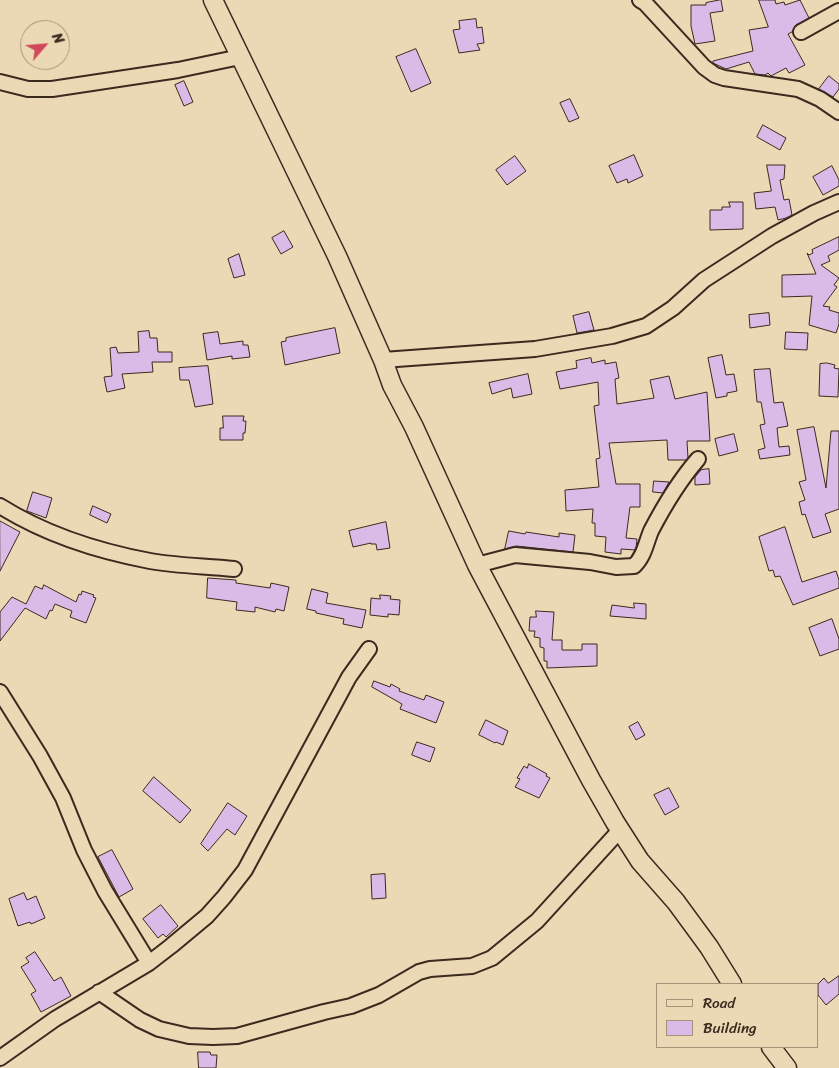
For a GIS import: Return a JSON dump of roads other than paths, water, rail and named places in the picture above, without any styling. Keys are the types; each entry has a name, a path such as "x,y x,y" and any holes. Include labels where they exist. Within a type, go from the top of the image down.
{"street":[{"path":"213,0 337,256 383,360 392,385 414,427 477,565 591,780 620,830 640,861 676,902 709,947 731,983"},
{"path":"640,0 645,3 704,67 715,75 798,89 820,99 839,112"},
{"path":"801,32 839,11"},
{"path":"0,82 28,89 52,89 178,70 240,57"},
{"path":"383,360 536,349 612,336 646,326 673,308 704,280 772,236 814,213 839,202"},
{"path":"477,565 515,555 590,562 616,567 634,566 640,560 663,508 683,476 698,459"},
{"path":"0,506 22,520 66,539 120,554 151,561 234,569"},
{"path":"0,1058 55,1019 149,963 207,916 245,870 349,677 369,649"},
{"path":"0,692 40,756 63,798 84,850 105,891 149,963"},
{"path":"99,992 140,1020 159,1028 190,1036 237,1036 351,1006 378,995 419,972 430,968 472,966 492,958 537,921 620,830"},
{"path":"772,1048 787,1068"}]}
